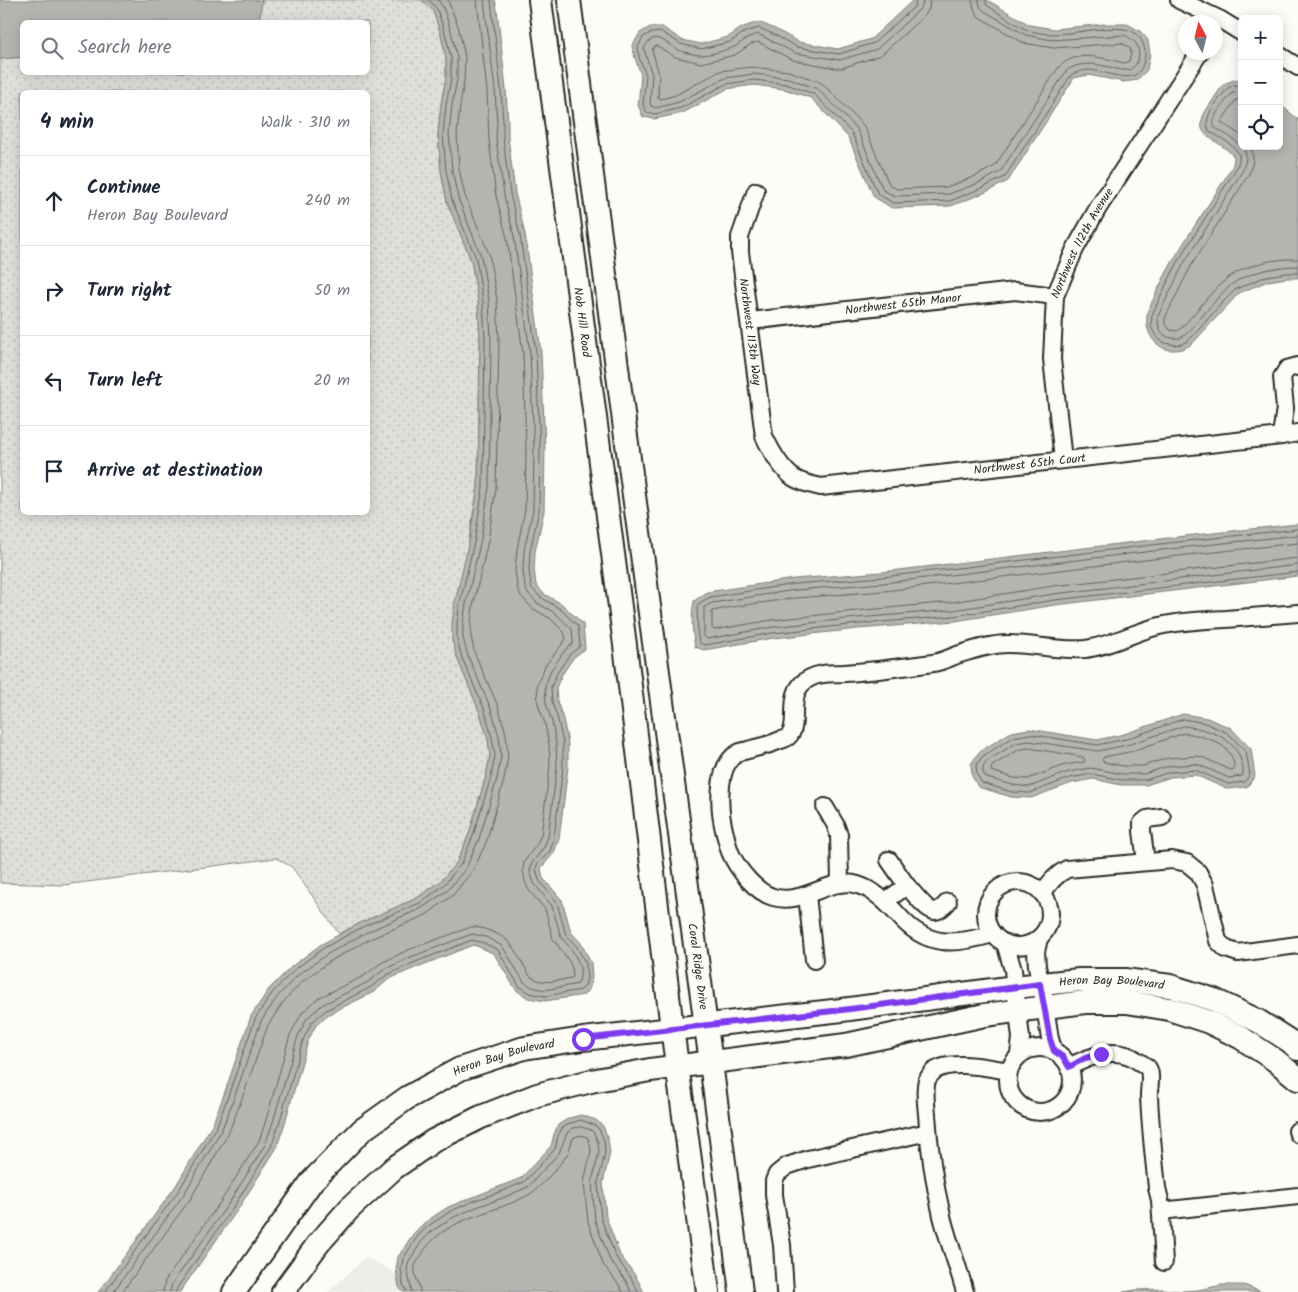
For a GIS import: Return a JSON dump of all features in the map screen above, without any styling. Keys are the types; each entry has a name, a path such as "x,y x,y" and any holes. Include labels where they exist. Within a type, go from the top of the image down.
{"main road":[{"name":"Nob Hill Road","path":"540,0 625,645 672,1028"},
{"name":"Coral Ridge Drive","path":"569,0 741,1292"},
{"name":"Heron Bay Boulevard","path":"234,1292 312,1181 362,1130 407,1098 460,1070 524,1048 583,1039 850,1009 1040,984 1079,980 1125,980 1170,986 1214,1000 1258,1020 1291,1042 1298,1049"},
{"name":"Heron Bay Boulevard","path":"282,1292 318,1244 349,1209 394,1168 433,1141 481,1117 538,1095 591,1081 640,1072 846,1045 976,1017 1085,1002 1127,1002 1169,1009 1209,1022 1240,1037 1275,1060 1298,1079"},
{"path":"672,1028 708,1292"}],"street":[{"path":"1179,0 1203,15"},
{"path":"1223,26 1238,31"},
{"path":"1283,58 1298,67"},
{"name":"Northwest 112th Avenue","path":"1062,460 1052,359 1055,296 1074,249 1098,208 1195,60"},
{"name":"Northwest 113th Way","path":"756,191 740,237 740,252 764,436 771,452 784,467"},
{"name":"Northwest 65th Manor","path":"750,321 1015,291 1055,296"},
{"path":"1282,436 1285,408 1282,377 1287,369 1298,366"},
{"name":"Northwest 65th Court","path":"784,467 794,478 806,484 821,487 1298,433"},
{"path":"999,938 940,942 921,936 905,924 885,901 859,886 845,883 791,899 774,897 758,890 731,854 724,830 721,778 726,763 738,753 773,744 788,737 793,727 794,701 800,685 808,678 821,674 937,663 985,647 1006,644 1082,649 1097,647 1164,625 1191,621 1298,613"},
{"path":"825,807 840,835 840,884"},
{"path":"1146,862 1142,823 1147,819 1162,817"},
{"path":"889,860 907,886 927,908 935,911 942,908 948,902"},
{"path":"1042,893 1052,878 1067,869 1172,860 1187,863 1198,872 1205,885 1218,941 1226,949 1238,953 1298,945"},
{"path":"1025,882 1034,886 1042,893 1048,901 1050,911 1049,921 1039,938 1030,943 1010,945 999,938 988,926 986,906 990,897 997,889 1005,884 1025,882"},
{"path":"885,901 907,886"},
{"path":"807,895 814,960"},
{"path":"999,938 1013,970 1021,1038 1019,1055"},
{"path":"1039,938 1036,952 1037,966 1050,1039 1054,1051"},
{"path":"1045,1048 1054,1051 1063,1057 1069,1067 1072,1077 1071,1088 1066,1098 1058,1106 1048,1111 1036,1112 1026,1109 1010,1093 1008,1082 1012,1062 1027,1050 1045,1048"},
{"path":"1069,1067 1085,1058 1114,1053 1134,1058 1148,1068 1164,1262"},
{"path":"960,1291 933,1174 926,1096 928,1080 933,1072 941,1068 970,1065 1009,1071"},
{"path":"785,1292 782,1245 774,1195 774,1181 777,1174 787,1166 808,1159 928,1132"},
{"path":"1161,1211 1298,1196"}],"shaded area":[{"path":"261,0 422,0 433,11 441,34 446,58 446,78 438,134 441,171 447,202 471,260 478,301 480,339 478,486 452,640 458,660 480,713 488,739 490,756 469,834 457,862 440,882 417,898 339,934 292,867 276,858 63,885 0,883 0,59 20,57 20,75 370,75 370,20 259,20"},
{"path":"366,1257 430,1292 328,1292"}],"water":[{"path":"0,0 262,1 259,20 20,20 20,57 0,59"},
{"path":"422,0 495,0 497,9 506,89 508,137 515,193 525,234 541,352 545,449 544,511 535,552 534,569 536,585 544,594 562,604 583,624 585,649 574,657 561,676 556,688 557,701 568,743 568,767 559,839 554,853 541,868 543,878 562,900 571,932 581,943 591,963 592,978 589,989 584,995 545,1001 528,998 516,990 494,954 473,945 389,979 374,992 329,1014 316,1025 308,1041 276,1149 238,1209 180,1292 98,1292 175,1187 212,1125 251,1016 269,989 291,967 320,945 362,922 417,898 440,882 457,862 469,834 486,776 490,756 488,739 452,640 455,602 470,537 478,486 480,339 478,301 471,260 447,202 441,171 438,134 446,78 446,58 441,34 433,11"},
{"path":"913,0 987,0 1030,25 1054,29 1105,24 1127,24 1140,31 1148,40 1150,54 1147,70 1137,80 1124,82 1088,75 1074,78 1008,181 951,206 892,208 874,197 848,137 811,98 784,89 754,85 727,89 683,113 655,119 643,117 638,105 641,75 632,46 640,33 650,27 662,27 682,40 701,44 728,37 743,27 759,22 799,42 838,49 871,39"},
{"path":"1238,81 1238,150 1283,150 1283,107 1298,119 1298,278 1268,281 1239,293 1192,344 1178,350 1170,350 1163,348 1155,342 1150,334 1147,325 1148,313 1174,259 1233,165 1234,157 1207,135 1201,123 1204,115 1225,83"},
{"path":"1298,524 1298,576 1055,605 955,621 774,638 704,650 695,647 692,624 694,601 707,592 794,579 882,572"},
{"path":"1183,714 1207,718 1231,728 1251,749 1255,776 1247,787 1227,789 1195,775 1171,777 1146,785 1121,785 1093,779 1072,783 1031,798 1011,797 978,787 972,776 971,764 979,752 1011,732 1029,729 1097,740 1124,734"},
{"path":"581,1115 596,1120 603,1126 608,1139 610,1153 603,1183 606,1217 620,1255 635,1275 644,1292 403,1292 399,1287 396,1269 398,1257 413,1234 425,1222 448,1207 521,1178 551,1146 558,1125 569,1118"},
{"path":"1222,1285 1244,1285 1262,1292 1123,1292 1162,1289 1198,1290"}],"route":[{"path":"583,1039 842,1010 1040,984 1054,1051 1063,1057 1069,1067 1085,1058 1101,1054"}]}
